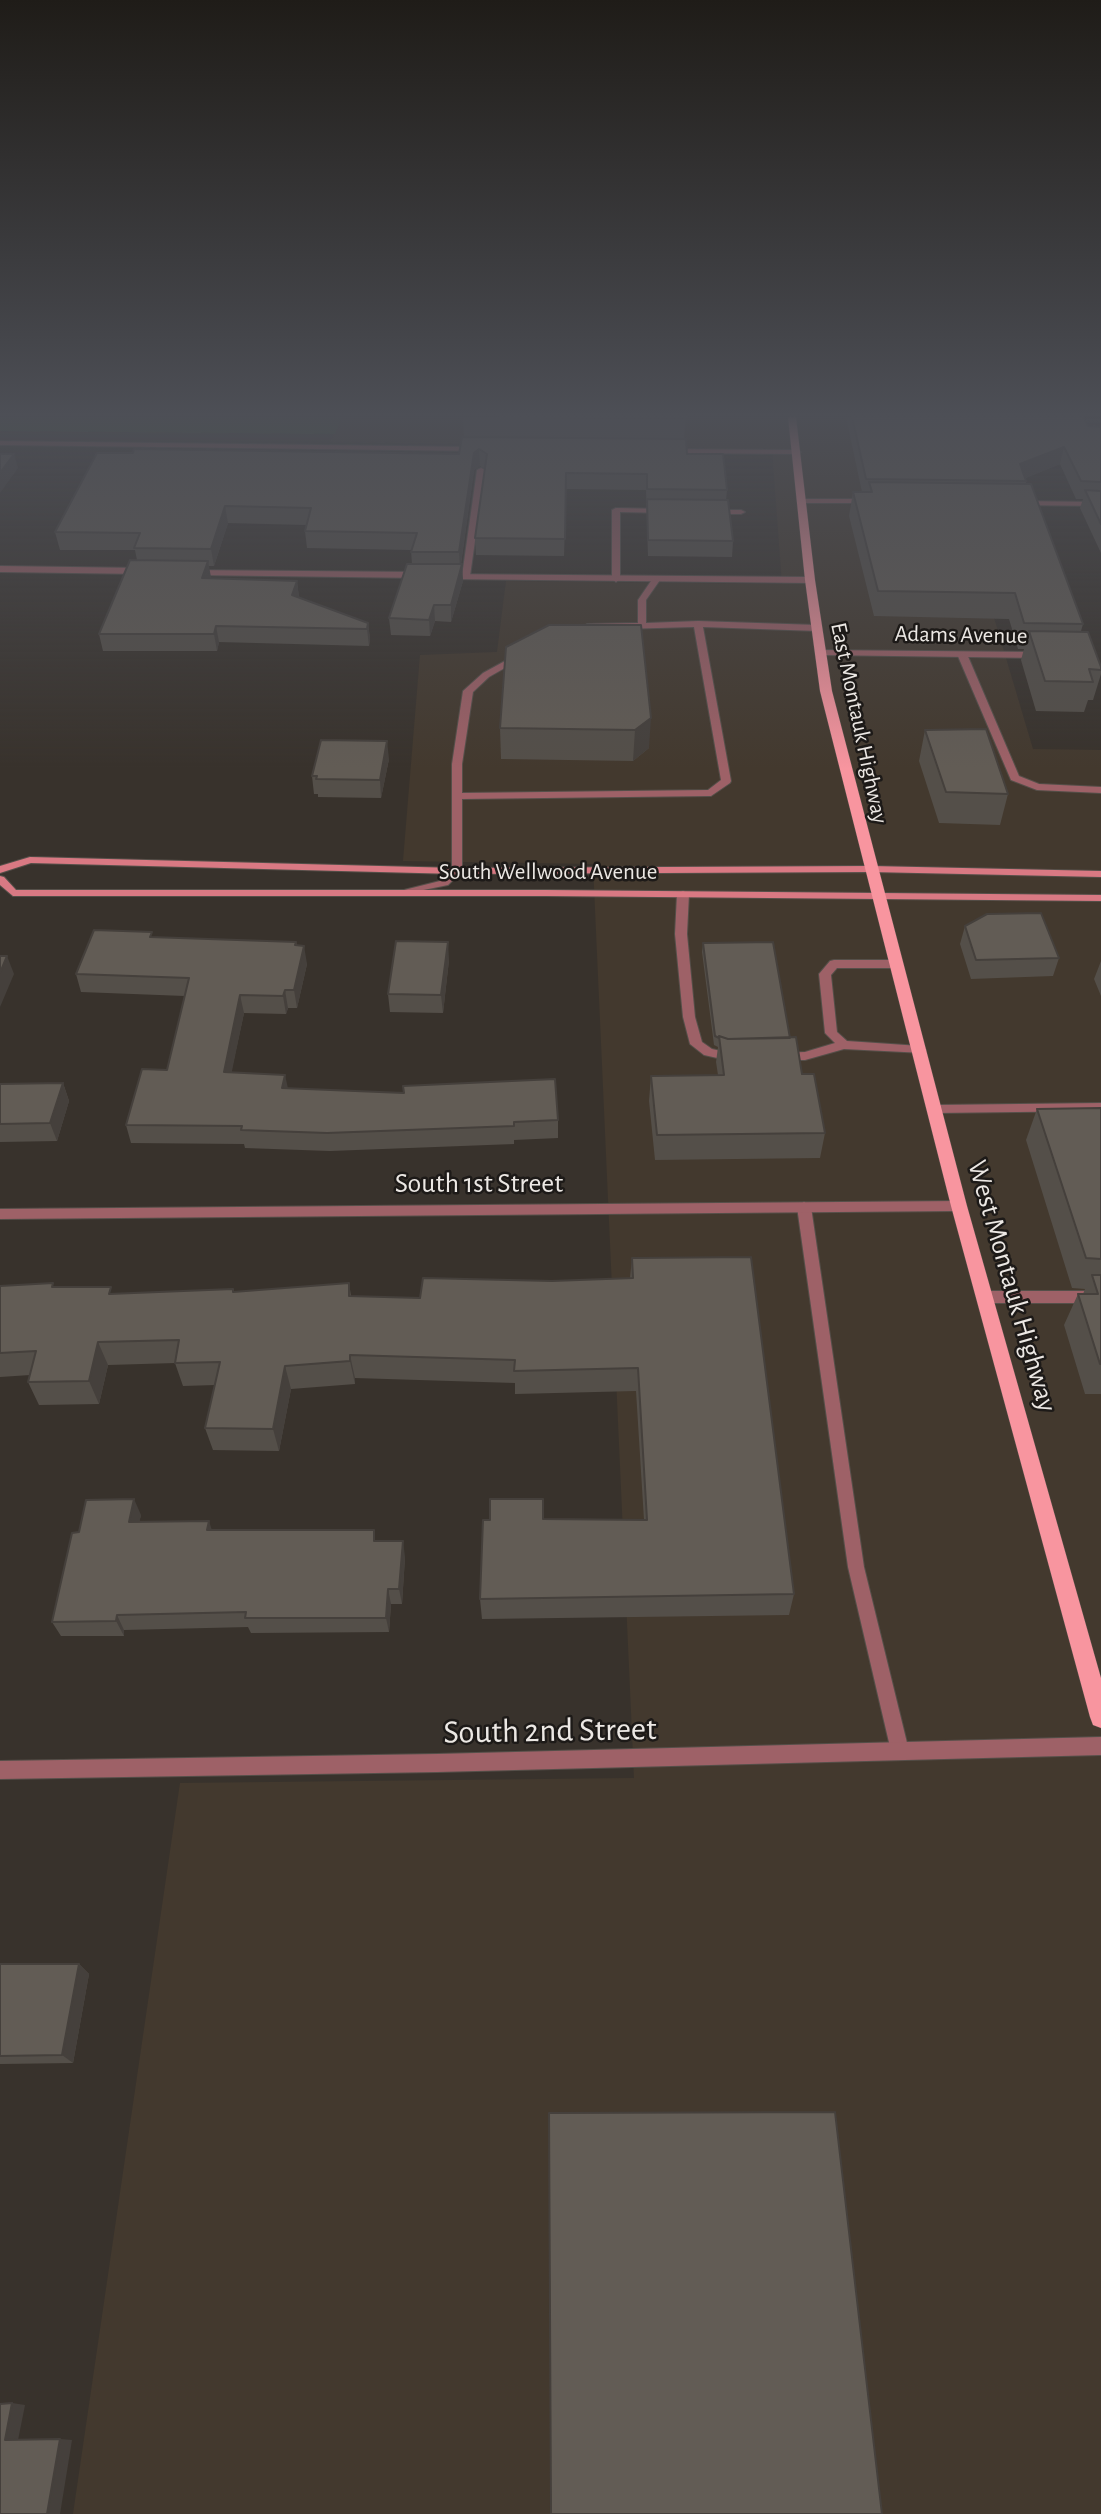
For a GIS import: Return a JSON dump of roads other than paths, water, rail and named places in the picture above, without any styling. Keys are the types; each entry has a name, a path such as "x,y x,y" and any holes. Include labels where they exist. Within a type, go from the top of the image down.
{"main road":[{"name":"East Montauk Highway","path":"805,534 820,652 830,704 871,869"},
{"name":"South Wellwood Avenue","path":"0,870 30,860 457,871 871,869 1101,874"},
{"name":"West Montauk Highway","path":"871,869 959,1206 1101,1717"},
{"name":"South Wellwood Avenue","path":"0,879 13,892 408,892 1101,898"}],"street":[{"path":"466,576 472,534"},
{"path":"616,534 616,579"},
{"path":"0,569 151,571"},
{"path":"178,572 810,580"},
{"path":"642,624 642,600 656,580"},
{"path":"576,629 642,624 817,628"},
{"path":"457,796 711,793 726,780 698,624"},
{"path":"408,892 444,883 457,871 457,764 468,691 486,675 531,651"},
{"name":"Adams Avenue","path":"820,652 1045,655"},
{"path":"962,654 1015,778 1037,786 1101,790"},
{"path":"683,894 684,962 689,1017 696,1044 725,1058 748,1058"},
{"path":"844,1045 831,1032 825,974 834,964 897,964"},
{"path":"771,1058 805,1056 844,1045 920,1050"},
{"path":"935,1109 1101,1107"},
{"name":"South 1st Street","path":"0,1214 959,1206"},
{"path":"804,1207 856,1567 900,1751"},
{"path":"985,1297 1101,1297"},
{"name":"South 2nd Street","path":"0,1770 436,1763 1101,1746"}]}
